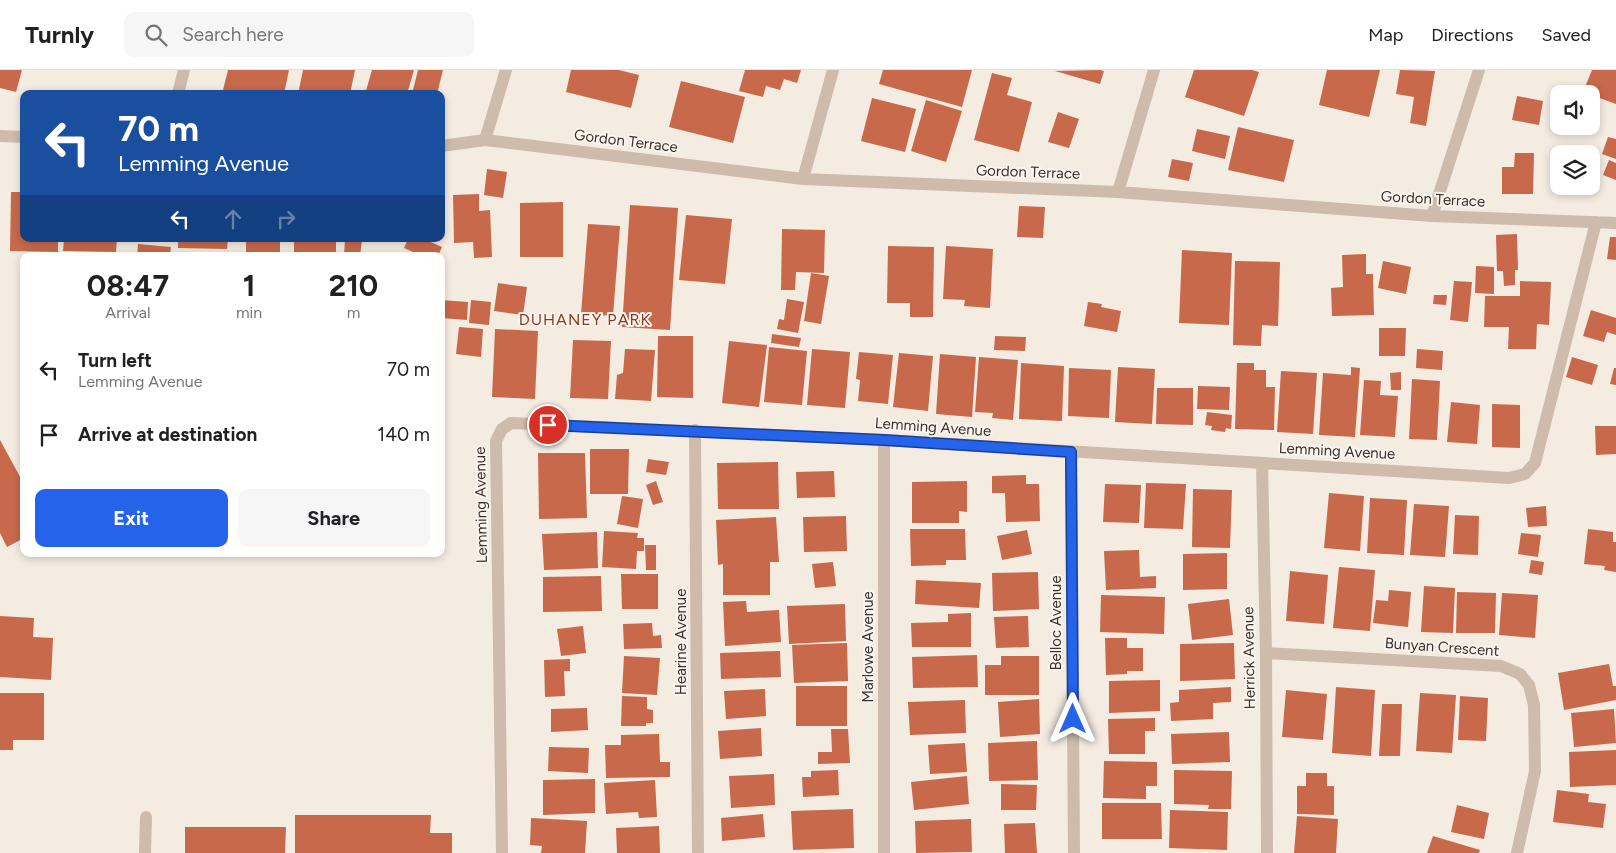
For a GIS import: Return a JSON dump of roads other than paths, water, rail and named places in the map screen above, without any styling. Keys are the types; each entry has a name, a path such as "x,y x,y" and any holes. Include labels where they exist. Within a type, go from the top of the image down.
{"street":[{"path":"179,90 184,70"},
{"path":"485,140 506,70"},
{"path":"803,179 833,70"},
{"path":"1118,192 1154,70"},
{"path":"1432,216 1479,70"},
{"path":"0,136 20,137"},
{"name":"Gordon Terrace","path":"445,145 485,140 803,179 1118,192 1432,216 1616,223"},
{"name":"Lemming Avenue","path":"502,853 496,441 502,428 511,423 696,430 1509,478 1525,474 1535,463 1596,222"},
{"name":"Hearine Avenue","path":"696,430 698,853"},
{"name":"Marlowe Avenue","path":"884,440 884,853"},
{"name":"Belloc Avenue","path":"1071,452 1074,853"},
{"name":"Herrick Avenue","path":"1262,463 1266,653 1267,853"},
{"name":"Bunyan Crescent","path":"1266,653 1501,666 1520,674 1529,685 1534,705 1535,771 1517,853"},
{"path":"146,818 146,853"}],"district":[{"name":"DUHANEY PARK","path":"585,319"}]}
